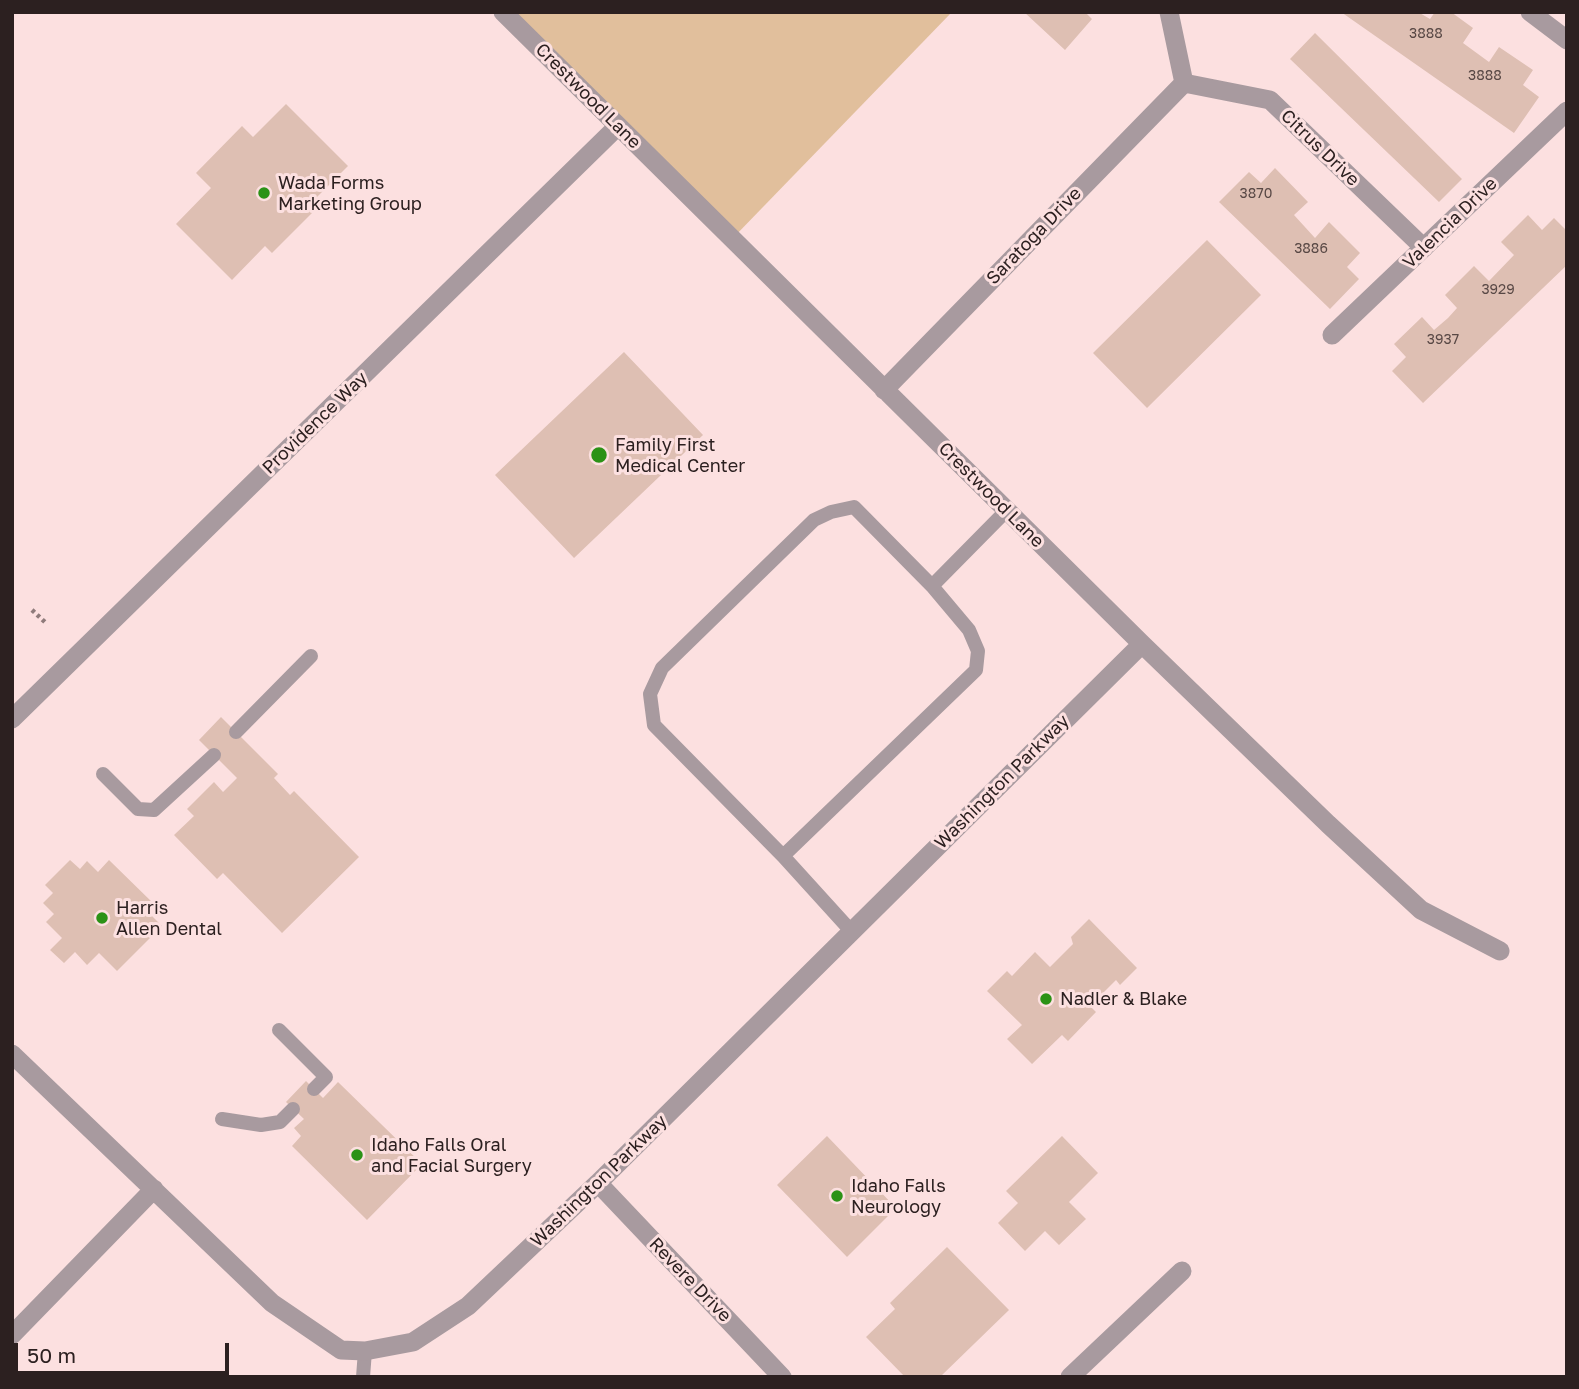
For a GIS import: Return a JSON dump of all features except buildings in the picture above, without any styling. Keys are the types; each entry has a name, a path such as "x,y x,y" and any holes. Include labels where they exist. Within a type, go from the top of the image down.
{"street":[{"name":"Crestwood Lane","path":"503,12 1142,644 1420,910 1500,951"},
{"path":"1169,12 1184,83"},
{"path":"1530,12 1567,40"},
{"name":"Citrus Drive","path":"1184,83 1270,100 1424,248"},
{"name":"Saratoga Drive","path":"884,390 1184,83"},
{"name":"Valencia Drive","path":"1332,335 1567,111"},
{"name":"Providence Way","path":"12,719 618,126"},
{"name":"Washington Parkway","path":"12,1054 272,1303 341,1350 365,1351 413,1342 468,1306 598,1183 1142,644"},
{"name":"Revere Drive","path":"598,1183 782,1377"},
{"path":"12,1335 154,1189"},
{"path":"1070,1377 1182,1271"}],"lane":[{"path":"783,856 976,670 978,651 969,630 932,586 855,507 831,512 814,520 662,668 650,694 654,725 783,856 852,932"},
{"path":"932,586 1007,510"},
{"path":"236,732 311,656"},
{"path":"103,774 138,809 154,810 214,755"},
{"path":"279,1031 326,1077 314,1089"},
{"path":"222,1119 261,1125 280,1122 293,1109"},
{"path":"363,1377 365,1351"}],"path":[{"path":"32,610 47,624"}],"shaded area":[{"path":"503,12 952,12 732,239"}],"place":[{"name":"Wada Forms Marketing Group","path":"264,193"},
{"name":"Family First Medical Center","path":"599,455"},
{"name":"Harris Allen Dental","path":"102,918"},
{"name":"Nadler & Blake","path":"1046,999"},
{"name":"Idaho Falls Oral and Facial Surgery","path":"357,1155"},
{"name":"Idaho Falls Neurology","path":"837,1196"}]}
